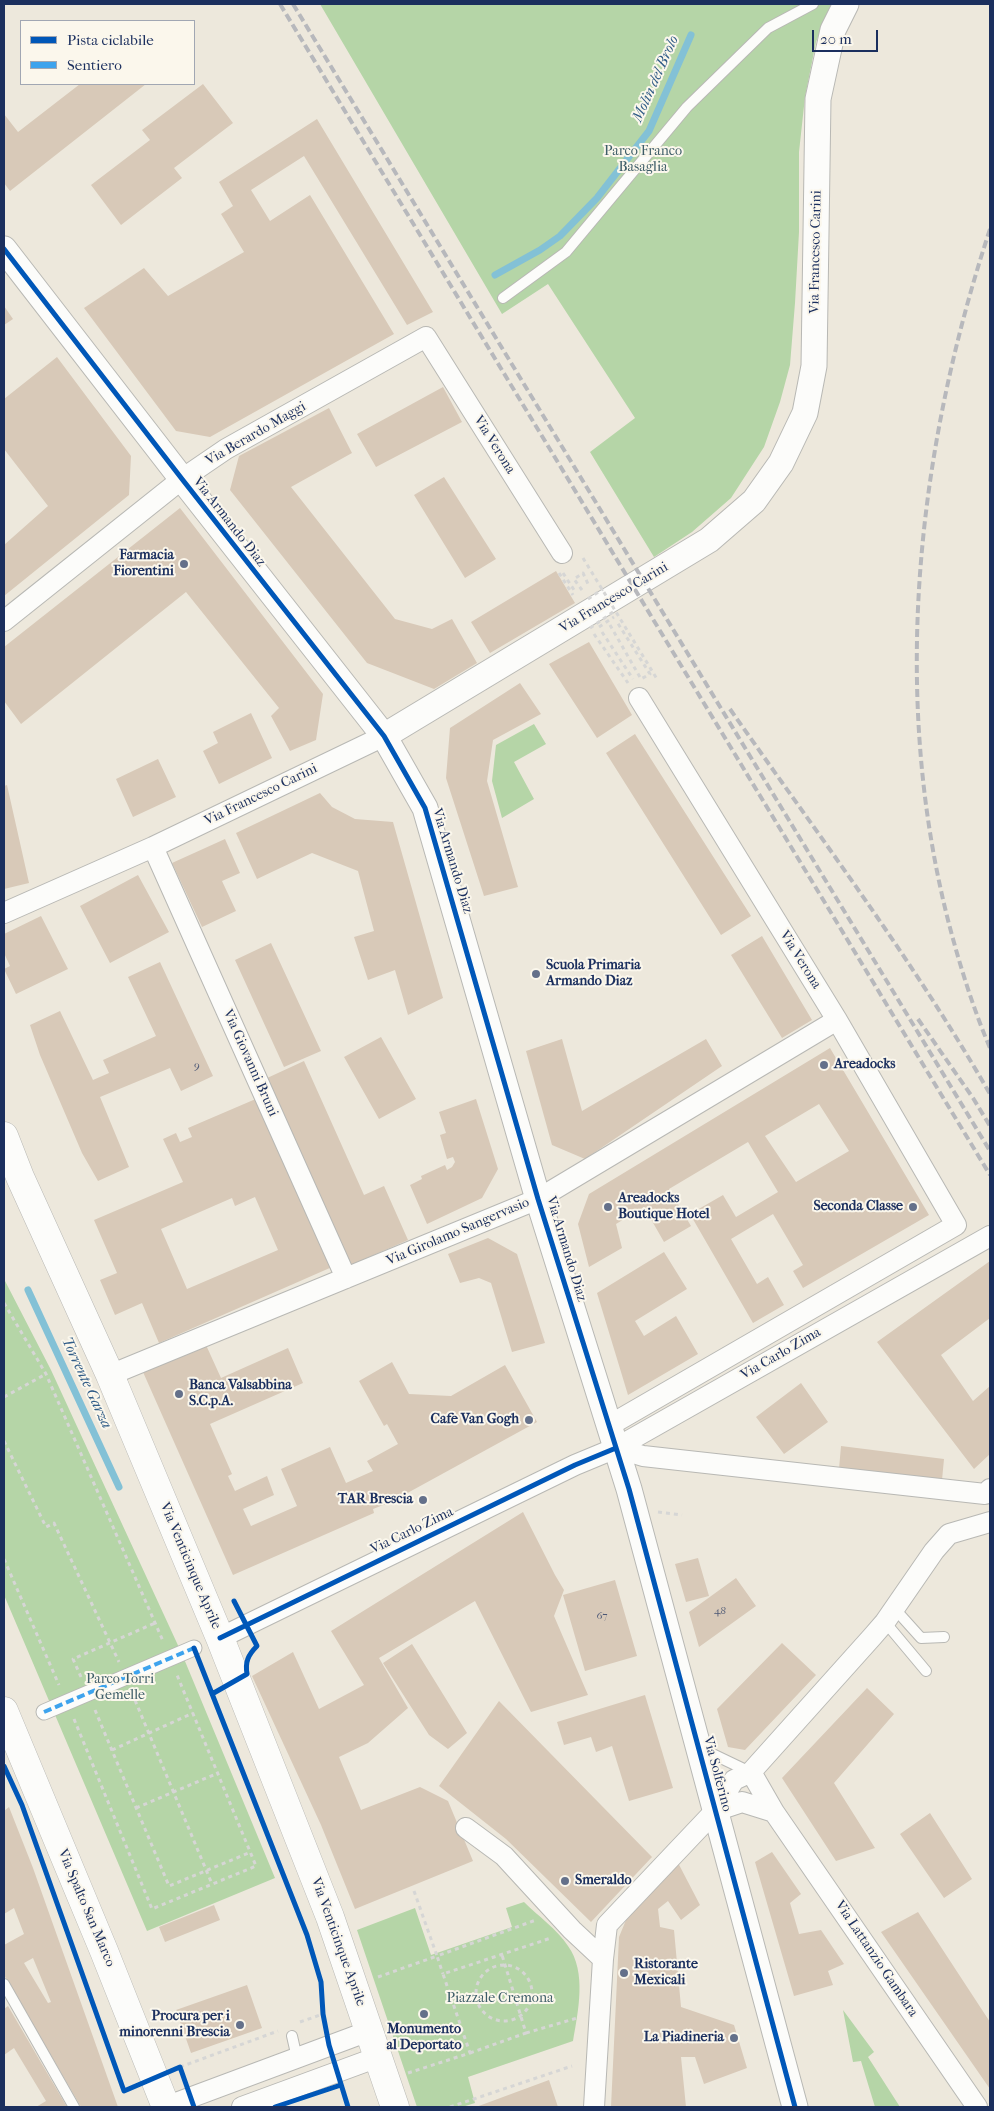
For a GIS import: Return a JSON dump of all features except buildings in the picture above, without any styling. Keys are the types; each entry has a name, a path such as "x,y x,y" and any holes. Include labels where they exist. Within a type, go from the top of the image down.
{"main road":[{"name":"Via Venticinque Aprile","path":"4,1136 24,1186 110,1375 220,1638 330,1917 395,2107"},
{"name":"Via Spalto San Marco","path":"6,1722 104,1951 155,2078 172,2105"}],"street":[{"name":"Via Francesco Carini","path":"4,913 153,847 384,736 599,610 709,540 754,501 781,463 806,413 814,366 818,99 833,30 846,4"},
{"name":"Via Armando Diaz","path":"4,249 384,736 425,808 538,1198 613,1437"},
{"name":"Via Berardo Maggi","path":"4,621 182,479 226,449 426,338"},
{"name":"Via Verona","path":"426,338 569,561"},
{"name":"Via Verona","path":"637,690 837,1020 956,1225"},
{"name":"Via Giovanni Bruni","path":"153,847 346,1278"},
{"name":"Via Girolamo Sangervasio","path":"110,1375 538,1198 837,1020"},
{"name":"Via Carlo Zima","path":"220,1638 575,1465 613,1437 956,1225"},
{"name":"Via Carlo Zima","path":"613,1437 990,1236"},
{"path":"613,1437 643,1456 985,1494 990,1489"},
{"name":"Via Solferino","path":"613,1437 629,1489 795,2107"},
{"name":"Via Solferino","path":"715,1811 734,1780 751,1772 889,1615 934,1551 949,1534 990,1522"},
{"path":"44,1712 194,1648"},
{"name":"Via Lattanzio Gambara","path":"751,1772 774,1812 977,2107"},
{"path":"594,2107 603,1959 607,1925 715,1811 742,1802 774,1812"},
{"path":"466,1828 504,1856 572,1930 603,1959"},
{"path":"172,2105 369,2030"},
{"path":"242,2107 378,2057"}],"lane":[{"path":"503,298 566,252 687,107 768,28 813,4"},
{"path":"889,1615 922,1638 944,1637"},
{"path":"889,1615 926,1671"},
{"path":"698,1748 751,1772"},
{"path":"4,1984 74,2107"},
{"path":"292,2036 297,2058"}],"path":[{"path":"569,561 562,571 576,596 551,560 569,561 583,558 599,610 637,690"},
{"path":"599,610 650,674 640,679 599,610"},
{"path":"581,633 599,610"},
{"path":"599,610 657,679 651,682"},
{"path":"599,610 637,690"},
{"path":"4,1303 46,1374 171,1659 256,1866 152,1909 67,1702 4,1559"},
{"path":"4,1397 46,1374"},
{"path":"4,1442 46,1527 54,1523 111,1642 212,1884"},
{"path":"664,1512 682,1515"},
{"path":"155,1623 73,1659 169,1886 251,1852"},
{"path":"112,1750 193,1713"},
{"path":"136,1808 218,1773"},
{"path":"414,1891 470,2053"},
{"path":"378,1977 541,1918"},
{"path":"443,1974 572,1930"},
{"path":"502,1955 526,2033"},
{"path":"505,1965 514,1967 528,1979 532,1988 532,1997 529,2005 520,2015 508,2020 499,2021 484,2012 478,2005 477,1986 480,1978 487,1971 495,1966 505,1965"},
{"path":"323,2006 329,2046"},
{"path":"296,2024 323,2014"},
{"path":"406,2074 526,2033 577,2018"},
{"path":"155,2078 279,2030"},
{"path":"450,2107 572,2066"},
{"path":"172,2105 180,2067"}],"green space":[{"name":"Parco Franco Basaglia","path":"320,4 831,4 816,42 805,97 799,152 799,232 790,365 780,402 764,447 731,498 692,532 654,557 590,452 635,418 548,284 502,314"},
{"path":"534,724 546,744 514,762 534,799 502,818 492,781 496,745"},
{"name":"Parco Torri Gemelle","path":"4,1279 51,1370 182,1654 275,1878 147,1931 4,1595"},
{"name":"Piazzale Cremona","path":"524,1902 558,1934 574,1956 578,1968 580,1992 573,2041 468,2077 475,2103 462,2107 417,2107 357,1930 415,1908 431,1955 512,1927 506,1908"},
{"path":"843,2010 874,2052 868,2057 900,2107 875,2107 861,2061 853,2062"}],"waterway":[{"name":"Molin del Brolo","path":"495,275 540,250 560,236 597,198 649,131 691,35"},
{"name":"Torrente Garza","path":"28,1290 119,1487"}],"railway":[{"path":"280,4 990,1175"},
{"path":"293,4 990,1151"},
{"path":"990,229 965,313 944,399 929,486 920,574 917,662 920,750 931,837 953,940 972,1002 990,1048"},
{"path":"730,709 897,947 990,1094"},
{"path":"918,1019 973,1098 990,1126"}],"marked path":[{"path":"44,1712 194,1648"}],"cycle path":[{"path":"4,249 384,736 425,808 538,1199 629,1489 795,2107"},
{"path":"220,1638 575,1465 616,1448"},
{"path":"212,1694 247,1674 246,1666 248,1659 251,1652 257,1646 234,1601"},
{"path":"194,1648 307,1935 321,1982 323,2014 329,2045 348,2107"},
{"path":"4,1766 22,1805 124,2091 180,2067 194,2107"},
{"path":"275,2107 341,2085"}],"place":[{"name":"Farmacia Fiorentini","path":"184,564"},
{"name":"Scuola Primaria Armando Diaz","path":"536,974"},
{"name":"Areadocks","path":"824,1065"},
{"name":"Areadocks Boutique Hotel","path":"608,1207"},
{"name":"Seconda Classe","path":"913,1207"},
{"name":"Banca Valsabbina S.C.p.A.","path":"179,1394"},
{"name":"Cafe Van Gogh","path":"529,1420"},
{"name":"TAR Brescia","path":"423,1500"},
{"name":"Smeraldo","path":"565,1881"},
{"name":"Ristorante Mexicali","path":"624,1973"},
{"name":"Monumento al Deportato","path":"424,2014"},
{"name":"Procura per i minorenni Brescia","path":"240,2025"},
{"name":"La Piadineria","path":"734,2038"}]}
